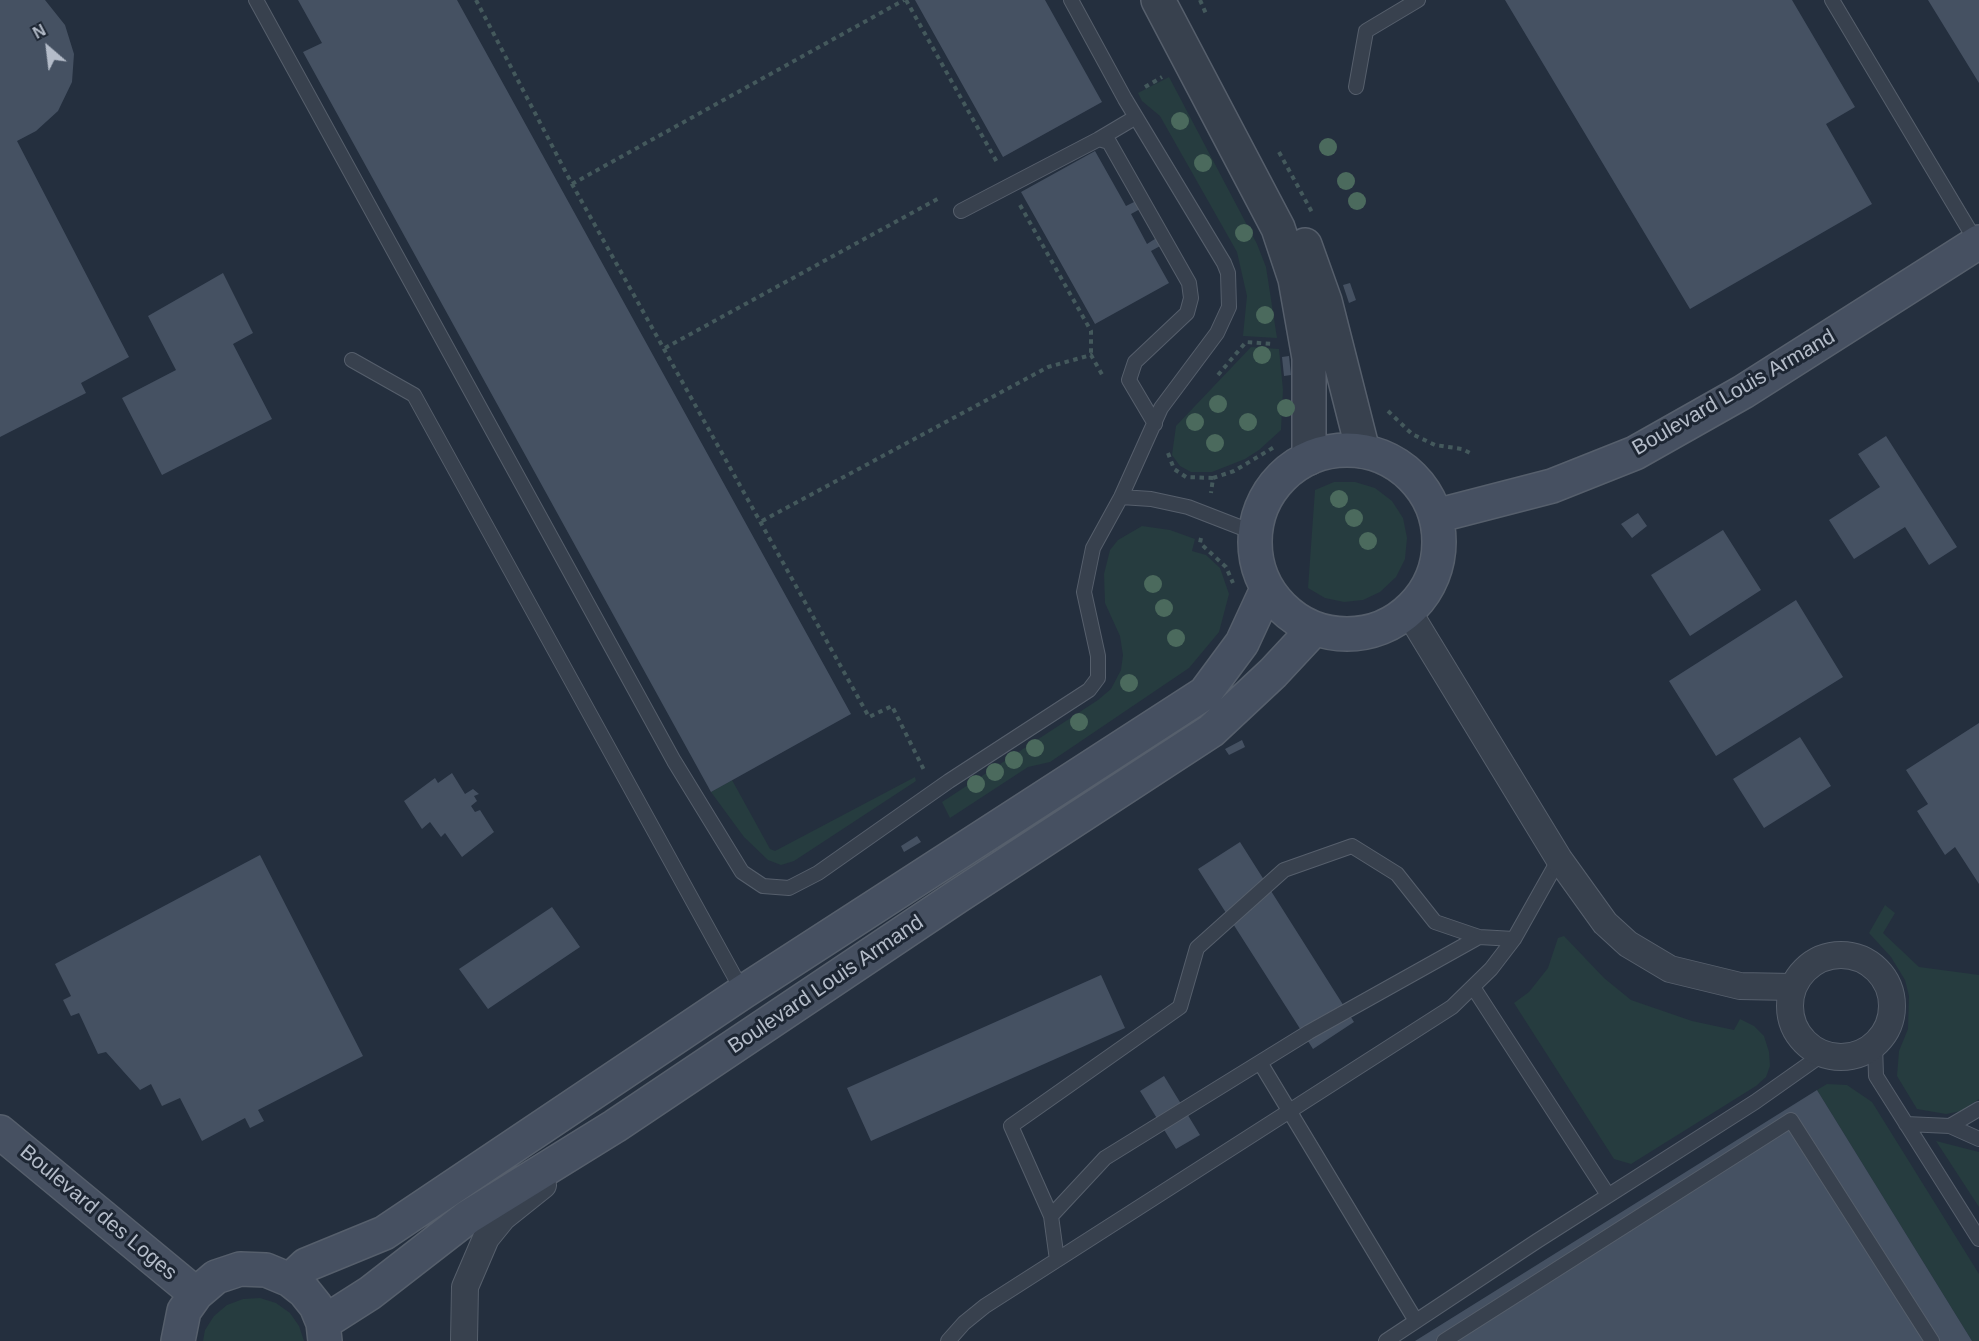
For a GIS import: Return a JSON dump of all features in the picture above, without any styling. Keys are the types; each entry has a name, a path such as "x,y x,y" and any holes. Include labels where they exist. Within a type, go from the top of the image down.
{"main road":[{"name":"Boulevard Louis Armand","path":"1436,516 1552,486 1635,453 1743,392 1978,242"},
{"path":"1335,450 1363,451 1388,459 1409,473 1425,493 1436,516 1439,542 1436,567 1425,591 1408,611 1387,625 1364,633 1339,634 1314,629 1287,613 1267,589 1257,562 1255,533 1263,502 1282,476 1308,458 1335,450"},
{"name":"Boulevard Louis Armand","path":"290,1280 306,1265 384,1233 743,992 1205,693 1242,642 1267,589"},
{"name":"Boulevard Louis Armand","path":"324,1332 468,1217 615,1126 958,896 1211,731 1273,674 1314,629"},
{"name":"Boulevard des Loges","path":"0,1132 196,1294"},
{"path":"178,1341 184,1311 196,1294 216,1277 240,1269 266,1270 290,1280 304,1291 316,1306 324,1332"}],"street":[{"path":"1158,0 1278,228 1285,248 1295,279 1309,358 1308,458"},
{"path":"1181,0 1295,216 1324,301 1363,451"},
{"path":"1408,611 1559,859 1605,923 1628,944 1670,969 1740,986 1792,987"},
{"path":"1840,954 1866,961 1879,971 1890,989 1893,1008 1888,1027 1875,1044 1861,1053 1845,1057 1823,1054 1808,1046 1796,1033 1789,1014 1792,987 1802,971 1821,958 1840,954"},
{"path":"464,1341 465,1287 486,1238 503,1217 615,1126"}],"lane":[{"path":"256,0 674,761 742,872 763,885 789,888 818,873 934,791 1089,690 1098,678 1098,656 1084,592 1093,548 1121,497 1154,428 1161,408 1217,333 1229,307 1228,273 1125,99 1071,0"},
{"path":"1356,87 1366,31 1418,0"},
{"path":"1832,0 1978,242"},
{"path":"962,211 1136,117"},
{"path":"1099,139 1109,142 1189,283 1191,298 1187,312 1134,362 1129,380 1154,428"},
{"path":"352,360 414,395 743,992"},
{"path":"1121,497 1151,499 1188,507 1208,517 1255,533"},
{"path":"1057,1260 1051,1216 1011,1126 1180,1007 1197,948 1284,870 1352,846 1397,874 1435,922 1479,938 1514,939"},
{"path":"948,1341 964,1323 985,1306 1407,1038 1452,1007 1491,969 1514,939 1559,859"},
{"path":"1051,1216 1105,1158 1261,1064 1309,1032 1479,938"},
{"path":"1473,987 1608,1195"},
{"path":"1875,1044 1876,1076 1979,1239"},
{"path":"1386,1341 1608,1195 1755,1102 1823,1054"},
{"path":"1261,1064 1416,1322"},
{"path":"1950,1126 1979,1109"},
{"path":"1444,1341 1791,1120 1932,1341"},
{"path":"1906,1124 1950,1126 1979,1139"}],"path":[{"path":"476,0 572,184 762,521 868,717 892,706 934,791"},
{"path":"572,184 905,0 1091,331 1091,356 1108,384"},
{"path":"1125,99 1165,76"},
{"path":"665,348 951,192"},
{"path":"762,521 1048,367 1091,356"},
{"path":"1154,428 1168,435 1168,458 1174,469 1185,477 1213,478 1254,460 1281,440"},
{"path":"1213,478 1208,517 1200,543 1226,567 1234,591"}],"green space":[{"path":"1169,77 1257,244 1266,267 1277,338 1243,336 1247,296 1237,252 1160,116 1142,101 1138,93"},
{"path":"1251,347 1279,349 1283,390 1281,430 1245,459 1212,472 1191,472 1180,466 1172,455 1176,426"},
{"path":"1334,482 1355,482 1375,488 1392,501 1403,518 1407,538 1405,559 1396,577 1380,592 1363,600 1344,602 1325,598 1308,588 1315,490"},
{"path":"1142,526 1170,530 1195,539 1192,551 1206,555 1220,568 1229,594 1219,632 1189,668 1050,762 1028,767 950,818 942,802 1098,700 1111,689 1121,670 1123,655 1120,636 1105,603 1104,574 1110,550 1118,540"},
{"path":"915,777 916,781 794,861 781,865 768,860 744,837 711,792 732,780 770,849 775,851"},
{"path":"1885,905 1895,913 1883,933 1919,967 1979,975 1979,1099 1961,1111 1946,1114 1917,1109 1897,1076 1899,1051 1908,1029 1909,996 1905,980 1891,957 1869,933"},
{"path":"1564,936 1604,978 1631,1000 1692,1021 1734,1030 1740,1019 1754,1026 1764,1036 1769,1052 1770,1066 1766,1077 1756,1086 1631,1164 1614,1159 1514,1003 1529,992 1548,968 1558,938"},
{"path":"1827,1084 1847,1085 1872,1102 1979,1274 1979,1341 1972,1341 1817,1090"},
{"path":"1936,1141 1979,1152 1979,1207"},
{"path":"260,1298 276,1303 290,1313 299,1326 304,1341 203,1341 205,1330 214,1316 227,1305 243,1299"}],"building":[{"path":"0,0 45,0 65,25 74,54 72,82 58,111 36,131 17,141 129,357 81,383 86,393 0,437"},
{"path":"298,0 457,0 851,714 711,792 303,52 322,43"},
{"path":"915,0 1045,0 1102,102 1003,157"},
{"path":"1505,0 1792,0 1855,107 1826,124 1872,204 1690,309"},
{"path":"1928,0 1979,0 1979,83"},
{"path":"1095,151 1126,206 1138,200 1142,208 1131,214 1147,244 1158,237 1162,245 1151,251 1169,283 1095,324 1021,192"},
{"path":"223,273 253,333 233,344 272,419 162,475 122,398 176,370 148,316"},
{"path":"1350,283 1356,300 1349,303 1343,285"},
{"path":"1289,356 1291,375 1284,376 1282,357"},
{"path":"1886,436 1957,547 1929,565 1905,527 1854,559 1829,520 1880,487 1858,454"},
{"path":"1638,513 1647,526 1632,538 1621,524"},
{"path":"1723,530 1761,590 1690,636 1651,575"},
{"path":"1796,600 1843,677 1716,756 1669,681"},
{"path":"1979,723 1979,884 1955,847 1945,855 1917,811 1928,804 1906,770"},
{"path":"1800,737 1831,786 1764,828 1733,779"},
{"path":"1242,740 1245,747 1229,755 1225,749"},
{"path":"452,773 465,794 473,789 479,794 474,796 477,801 471,806 475,812 480,810 494,832 462,857 445,833 441,837 430,822 422,829 404,801 435,778 438,783"},
{"path":"917,836 921,842 904,852 901,846"},
{"path":"1240,842 1354,1022 1313,1049 1198,869"},
{"path":"260,855 363,1056 258,1110 264,1121 250,1128 245,1118 202,1141 180,1098 162,1106 151,1084 140,1090 106,1052 98,1054 79,1013 71,1016 63,1000 71,996 55,964"},
{"path":"552,907 580,947 488,1009 459,969"},
{"path":"1101,975 1125,1028 871,1141 847,1088"},
{"path":"1164,1076 1200,1135 1176,1149 1140,1091"},
{"path":"1817,1090 1972,1341 1415,1341"}]}
